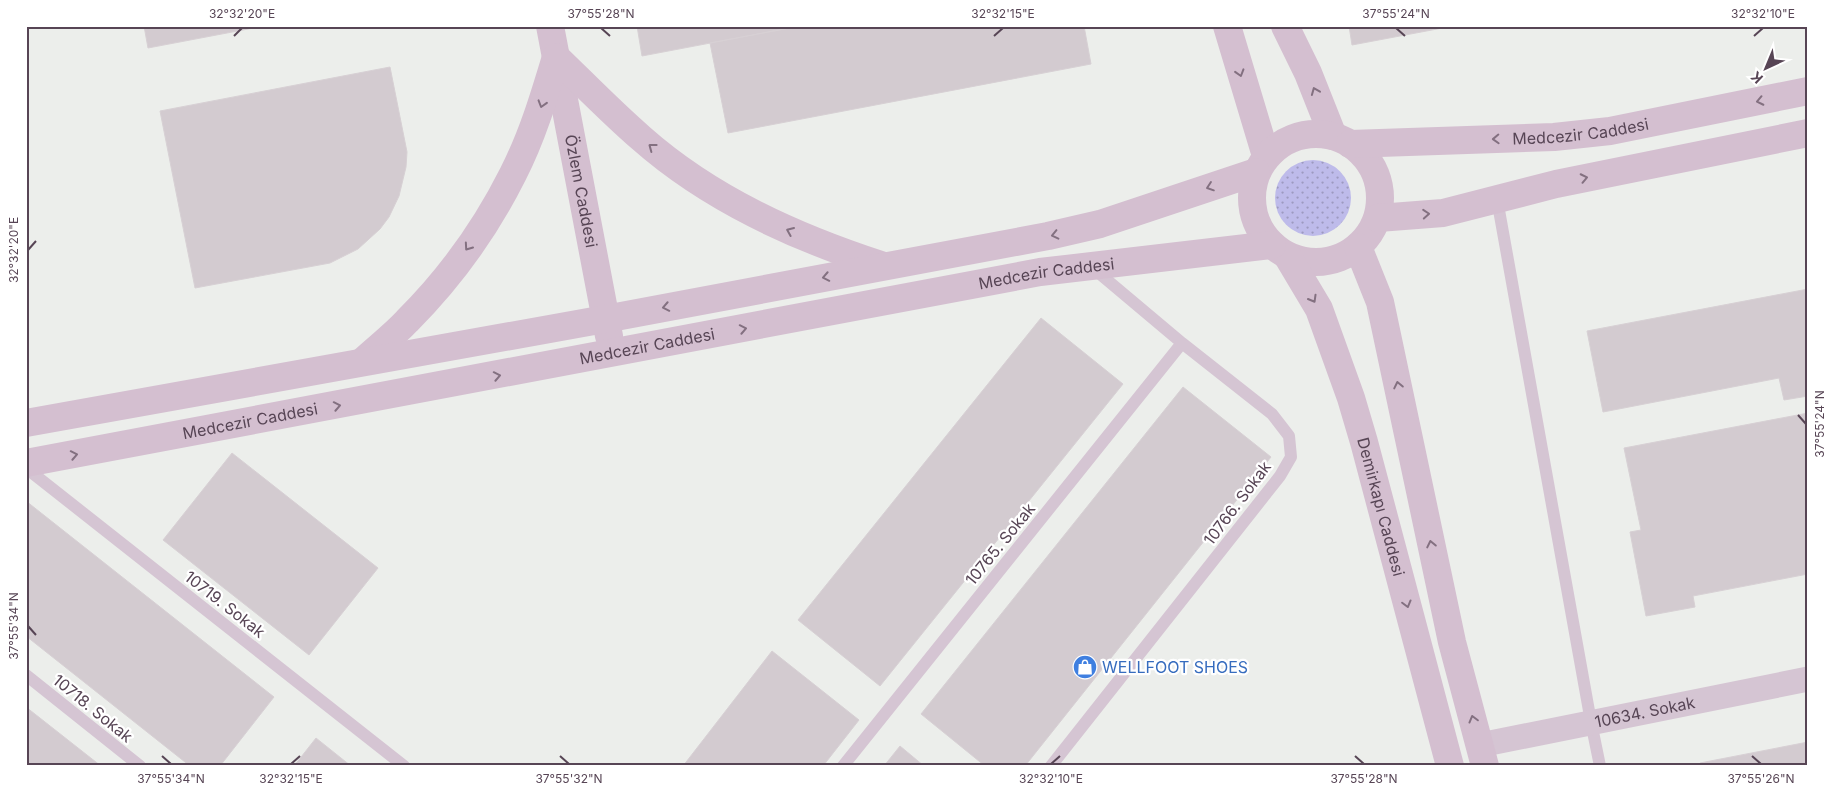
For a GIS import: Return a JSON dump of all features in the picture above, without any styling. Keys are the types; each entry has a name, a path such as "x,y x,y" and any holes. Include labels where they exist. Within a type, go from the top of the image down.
{"street":[{"name":"Özlem Caddesi","path":"550,26 612,354"},
{"path":"1227,26 1261,164"},
{"path":"1285,26 1342,140"},
{"path":"362,362 407,321 449,274 484,225 513,174 537,118 556,57 642,139 688,174 733,202 782,228 831,249 885,266"},
{"name":"Medcezir Caddesi","path":"1342,140 1554,137 1601,132 1654,123 1808,91"},
{"path":"1315,133 1342,140 1364,155 1373,169 1379,186 1378,218 1358,247 1343,257 1325,262 1306,262 1280,251 1259,230 1252,211 1251,191 1261,164 1280,144 1296,136 1315,133"},
{"path":"1378,218 1443,213 1612,172 1808,133"},
{"path":"26,422 605,319 1048,236 1100,224 1261,164"},
{"path":"1358,247 1380,302 1452,642 1482,755"},
{"name":"Medcezir Caddesi","path":"26,464 1030,274 1090,266 1280,251"},
{"name":"Demirkapı Caddesi","path":"1280,251 1319,309 1350,398 1364,442 1450,766"},
{"name":"10634. Sokak","path":"1482,755 1591,722 1808,679"}],"lane":[{"path":"1497,199 1600,766"},
{"name":"10766. Sokak","path":"1051,766 1280,476 1291,457 1289,436 1272,414 1182,343 1090,266"},
{"name":"10765. Sokak","path":"842,766 1182,343"},
{"name":"10719. Sokak","path":"26,468 404,766"},
{"name":"10718. Sokak","path":"26,675 140,766"}],"shaded area":[{"path":"1313,160 1327,163 1340,171 1348,184 1351,198 1348,212 1340,225 1327,233 1313,236 1299,233 1286,225 1278,212 1275,198 1278,184 1286,171 1299,163"}],"building":[{"path":"144,26 264,26 148,48"},
{"path":"637,26 800,26 642,56"},
{"path":"800,26 1084,26 1091,64 728,133 710,43"},
{"path":"1349,26 1453,26 1352,45"},
{"path":"390,67 407,152 406,167 399,196 389,217 380,229 358,249 330,263 195,288 160,111"},
{"path":"1808,289 1808,396 1784,400 1779,378 1603,412 1587,331"},
{"path":"1041,318 1123,384 880,686 798,620"},
{"path":"1183,387 1271,457 1025,766 985,766 921,714"},
{"path":"1808,413 1808,574 1693,596 1695,607 1646,616 1630,532 1641,530 1624,448"},
{"path":"232,453 378,568 309,655 163,540"},
{"path":"26,501 274,697 220,766 190,766 26,636"},
{"path":"772,651 859,720 823,766 683,766"},
{"path":"26,707 101,766 26,766"},
{"path":"316,738 351,766 294,766"},
{"path":"1808,742 1808,766 1700,766 1700,763"},
{"path":"900,746 924,766 884,766"}],"place":[{"name":"WELLFOOT SHOES","path":"1085,667"}]}
